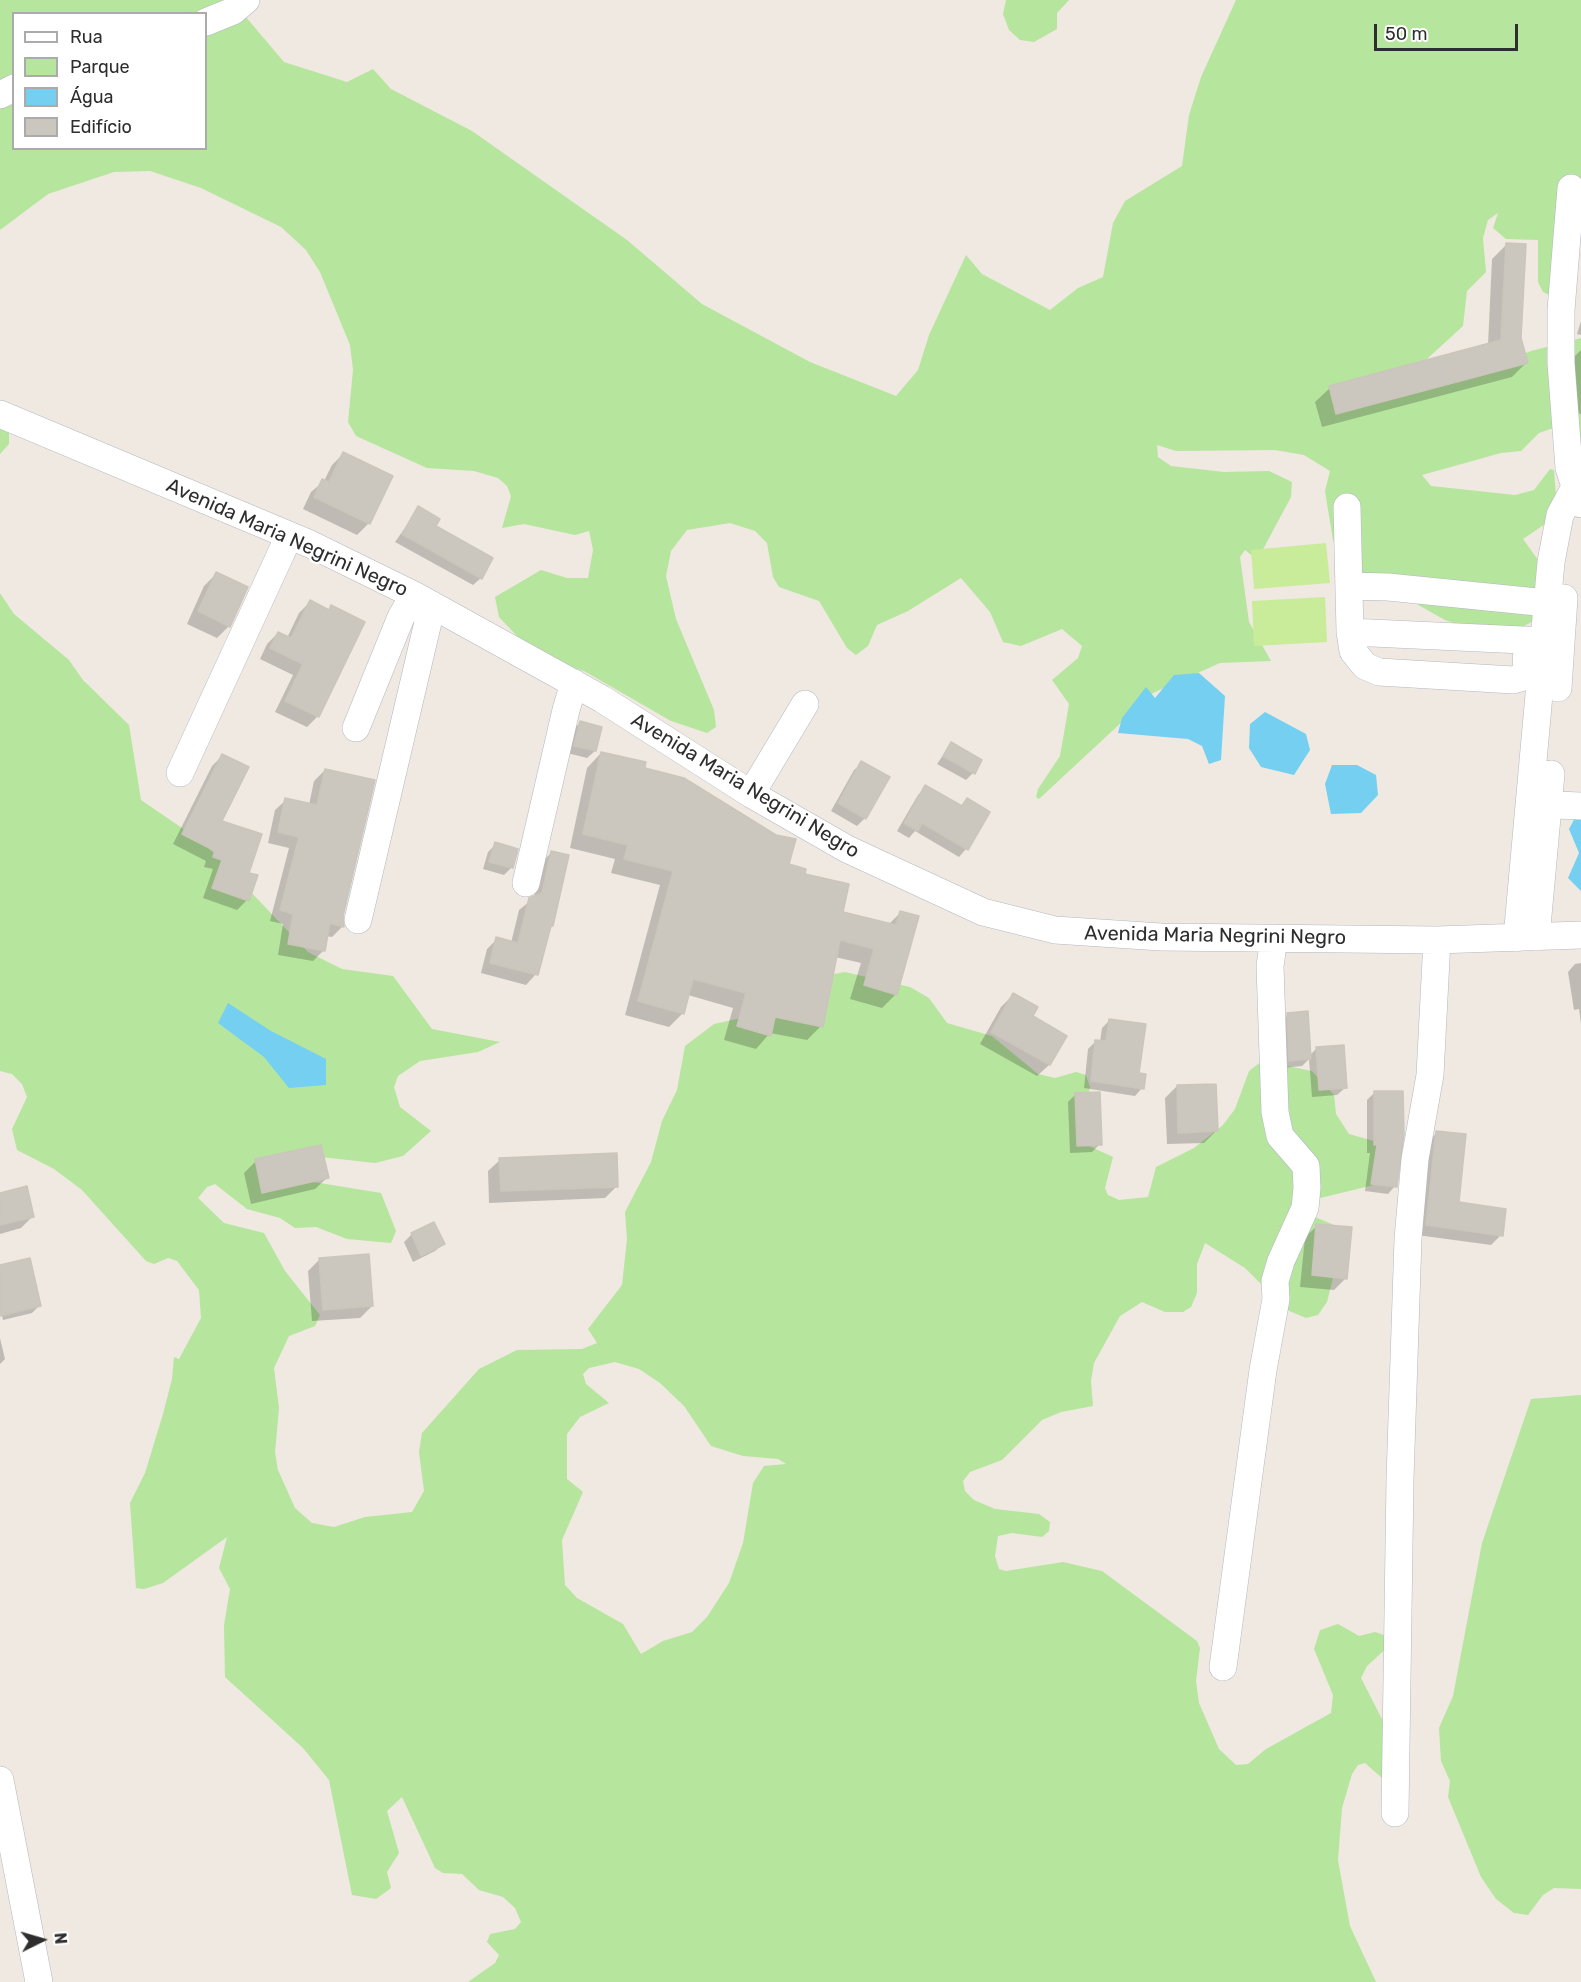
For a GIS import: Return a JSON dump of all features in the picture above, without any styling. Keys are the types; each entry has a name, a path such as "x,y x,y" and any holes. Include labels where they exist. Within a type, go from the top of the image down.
{"street":[{"path":"207,21 238,4"},
{"path":"1526,937 1539,804 1547,603 1560,515 1577,497 1566,438 1561,363 1561,310 1571,188"},
{"name":"Avenida Maria Negrini Negro","path":"0,414 289,536 423,600 574,683 751,794 847,849 930,890 982,912 1055,930 1096,934 1437,940 1581,935"},
{"path":"1347,507 1350,632 1353,651 1358,660 1379,672 1513,680 1520,678 1526,672 1544,641 1567,564 1572,536 1581,516"},
{"path":"180,772 289,536"},
{"path":"1349,586 1388,587 1547,603"},
{"path":"356,728 400,617 423,600"},
{"path":"357,920 423,600"},
{"path":"1350,632 1544,641"},
{"path":"526,883 574,683"},
{"path":"751,794 805,704"},
{"path":"1539,804 1581,806"},
{"path":"1223,1667 1263,1370 1275,1299 1275,1281 1305,1208 1307,1188 1306,1166 1280,1136 1275,1112 1270,966 1274,938"},
{"path":"1395,1813 1400,1479 1408,1239 1415,1159 1430,1075 1437,940"},
{"path":"0,1780 3,1812 39,1982"}],"green space":[{"path":"0,0 240,0 245,16 284,62 347,82 373,69 391,89 472,131 627,240 702,304 810,362 896,396 918,370 929,335 966,255 982,274 1050,310 1078,288 1103,277 1113,223 1125,201 1182,166 1189,115 1201,77 1236,0 1581,0 1581,188 1551,296 1543,292 1538,282 1538,240 1506,239 1493,228 1498,213 1488,220 1483,238 1486,272 1467,291 1463,326 1416,369 1446,384 1531,351 1581,338 1581,438 1566,430 1550,429 1539,433 1521,451 1501,453 1422,475 1431,486 1515,495 1534,490 1550,469 1554,470 1557,510 1548,522 1523,539 1541,564 1537,619 1515,631 1484,633 1445,620 1351,567 1338,553 1333,540 1325,491 1330,471 1304,455 1275,450 1176,451 1157,445 1158,457 1171,466 1224,472 1269,471 1292,482 1291,497 1260,555 1255,558 1245,550 1240,557 1249,622 1271,661 1220,663 1153,693 1039,799 1036,797 1038,789 1060,756 1069,704 1052,680 1078,658 1082,646 1062,629 1021,646 1003,642 990,612 961,578 908,611 877,625 868,646 856,655 847,648 819,601 779,587 773,577 767,543 755,531 730,523 687,530 671,551 666,576 676,619 714,710 716,727 707,733 671,721 584,671 537,657 499,617 495,597 541,570 567,578 588,578 593,550 589,531 575,535 524,524 502,528 511,496 507,486 498,478 474,471 427,468 356,436 348,422 353,370 350,345 320,272 306,250 281,227 201,188 150,171 114,172 48,194 0,230"},
{"path":"1006,0 1069,0 1057,13 1057,29 1034,42 1020,40 1009,30 1003,14"},
{"path":"0,416 9,430 9,444 0,454"},
{"path":"1326,543 1330,583 1254,589 1251,550"},
{"path":"0,593 14,614 69,660 83,680 129,725 141,800 204,843 308,952 342,969 393,976 432,1029 500,1042 478,1052 420,1061 398,1076 394,1087 400,1107 431,1131 403,1156 375,1163 312,1156 301,1180 381,1193 396,1231 391,1243 347,1239 316,1227 295,1228 280,1218 247,1209 215,1184 207,1187 198,1198 224,1223 264,1233 285,1271 320,1315 315,1326 289,1336 274,1368 279,1408 275,1452 278,1470 295,1508 312,1523 334,1527 365,1517 412,1512 424,1491 419,1452 422,1433 479,1369 517,1350 582,1349 597,1343 588,1329 622,1285 627,1239 625,1212 651,1162 662,1121 677,1090 685,1046 714,1024 759,1014 807,979 845,972 910,987 929,998 947,1023 992,1036 1038,1074 1055,1078 1076,1072 1086,1075 1090,1087 1083,1121 1084,1138 1089,1146 1113,1157 1105,1188 1108,1195 1119,1200 1148,1197 1156,1167 1194,1148 1223,1125 1235,1109 1249,1071 1262,1061 1312,1071 1334,1095 1336,1114 1349,1134 1374,1141 1388,1153 1378,1184 1312,1200 1315,1217 1339,1227 1344,1234 1327,1302 1318,1315 1306,1318 1287,1310 1245,1268 1205,1243 1197,1264 1197,1293 1191,1307 1183,1312 1165,1312 1142,1302 1120,1316 1094,1363 1091,1381 1093,1406 1061,1412 1042,1420 1002,1460 970,1472 963,1481 965,1491 974,1500 995,1509 1039,1514 1050,1522 1049,1531 1042,1537 1012,1533 998,1536 995,1556 999,1569 1006,1571 1063,1562 1102,1571 1197,1641 1200,1648 1196,1681 1199,1703 1219,1749 1236,1765 1248,1764 1266,1749 1331,1713 1333,1695 1314,1649 1320,1630 1338,1624 1359,1636 1375,1632 1390,1637 1390,1645 1367,1666 1361,1678 1385,1725 1382,1778 1365,1763 1358,1765 1352,1774 1342,1808 1338,1860 1350,1926 1376,1982 468,1982 495,1963 499,1955 487,1942 490,1934 515,1929 521,1922 515,1908 503,1897 479,1890 462,1874 443,1873 435,1868 402,1797 387,1811 399,1853 387,1872 391,1888 376,1899 352,1895 329,1780 303,1748 225,1677 224,1625 230,1589 219,1568 227,1537 163,1583 144,1589 136,1588 130,1503 145,1473 163,1414 172,1379 174,1357 179,1359 201,1318 199,1290 177,1261 168,1258 154,1264 146,1261 82,1190 54,1169 17,1150 12,1129 27,1097 22,1084 12,1074 0,1071","holes":["615,1362 639,1369 660,1383 684,1406 711,1446 743,1456 778,1459 786,1464 764,1466 753,1483 743,1543 729,1583 707,1617 692,1632 663,1641 641,1654 623,1624 577,1598 565,1585 562,1540 583,1492 567,1479 567,1434 580,1417 609,1403 586,1384 583,1374 589,1368"]},
{"path":"1325,597 1327,642 1254,646 1252,601"},
{"path":"1581,1395 1581,1889 1554,1888 1543,1895 1528,1915 1514,1913 1496,1899 1481,1877 1448,1797 1450,1781 1441,1761 1439,1728 1453,1696 1482,1543 1531,1399"}],"water":[{"path":"1199,673 1225,696 1221,760 1209,764 1202,746 1188,739 1118,733 1122,718 1146,687 1155,698 1174,675"},
{"path":"1265,712 1306,734 1310,750 1294,775 1261,767 1249,748 1250,724"},
{"path":"1332,765 1357,765 1376,775 1378,795 1361,813 1331,814 1325,784"},
{"path":"1581,815 1581,891 1568,878 1579,853 1569,829 1576,816"},
{"path":"228,1003 271,1031 326,1059 326,1085 289,1088 264,1057 218,1023"}],"building":[{"path":"1506,243 1526,244 1521,338 1528,363 1336,414 1329,386 1501,340"},
{"path":"343,452 393,476 370,524 314,497 322,479 329,482"},
{"path":"418,506 440,519 436,526 493,558 482,579 402,534"},
{"path":"216,572 248,587 230,627 198,611"},
{"path":"310,600 329,610 331,605 365,622 319,717 285,701 303,664 270,648 278,632 291,638"},
{"path":"580,721 602,727 596,751 574,746"},
{"path":"951,742 982,760 975,774 943,756"},
{"path":"601,752 646,762 645,768 684,778 776,835 796,839 789,864 806,869 805,874 849,884 843,912 896,925 900,911 919,916 897,995 864,985 874,949 840,940 823,1027 775,1017 771,1036 737,1026 746,993 693,979 684,1014 638,1001 673,871 624,859 628,845 583,834"},
{"path":"222,754 249,767 222,821 262,834 249,873 258,875 249,901 212,888 222,860 213,857 215,851 182,834"},
{"path":"861,761 890,777 866,819 838,803"},
{"path":"325,769 375,780 343,916 344,927 330,923 325,951 288,944 293,914 280,910 299,837 278,832 285,798 317,805"},
{"path":"925,785 962,806 967,798 990,812 968,850 922,823 918,831 904,823"},
{"path":"495,842 518,849 513,868 489,862"},
{"path":"551,851 569,855 553,926 551,926 538,975 490,963 496,937 518,943 529,898 542,893"},
{"path":"1013,993 1038,1007 1033,1016 1067,1036 1050,1065 991,1032"},
{"path":"1308,1011 1311,1059 1289,1061 1287,1013"},
{"path":"1109,1019 1146,1024 1139,1073 1146,1074 1144,1089 1091,1081 1095,1040 1106,1041"},
{"path":"1344,1045 1347,1088 1319,1090 1316,1047"},
{"path":"1216,1084 1218,1131 1178,1133 1177,1085"},
{"path":"1374,1091 1403,1091 1404,1134 1397,1187 1371,1184 1377,1145 1374,1145"},
{"path":"1100,1092 1102,1145 1077,1146 1075,1093"},
{"path":"1436,1131 1466,1134 1459,1202 1506,1209 1503,1236 1426,1225"},
{"path":"321,1145 329,1178 262,1193 255,1159"},
{"path":"617,1153 618,1187 501,1191 499,1158"},
{"path":"27,1186 34,1217 0,1225 0,1193"},
{"path":"434,1222 445,1244 421,1256 411,1233"},
{"path":"1316,1224 1352,1227 1347,1279 1312,1275"},
{"path":"369,1254 373,1306 323,1310 319,1258"},
{"path":"30,1258 41,1306 0,1316 0,1265"}]}
